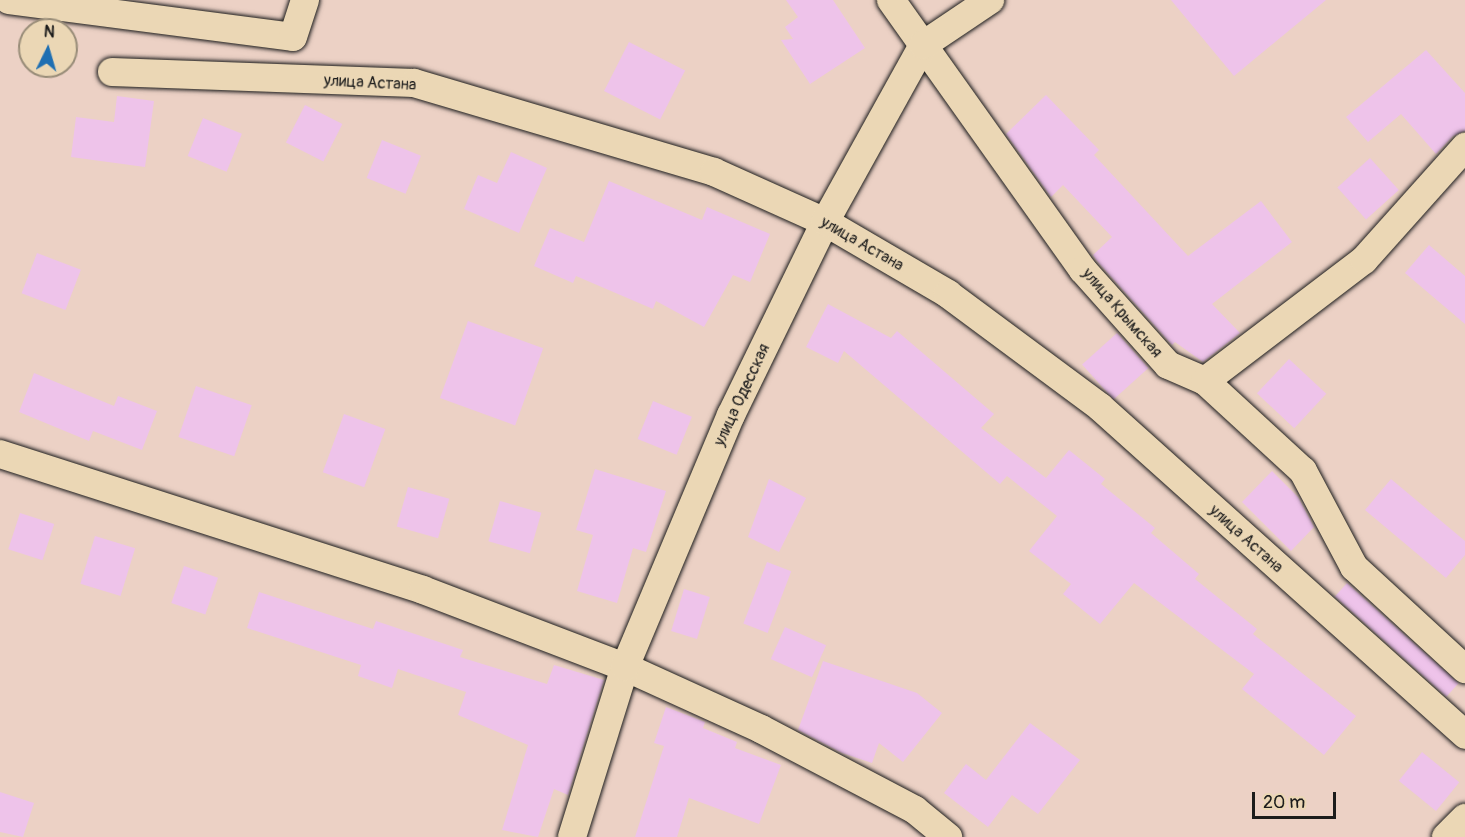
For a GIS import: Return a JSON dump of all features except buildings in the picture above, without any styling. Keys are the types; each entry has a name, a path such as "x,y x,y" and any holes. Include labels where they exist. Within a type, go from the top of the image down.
{"street":[{"path":"9,0 293,37 305,0"},
{"name":"улица Крымская","path":"891,0 1083,270 1168,365 1205,381 1303,471 1354,567 1465,669"},
{"name":"улица Одесская","path":"572,837 625,667 731,416 825,222 923,45 990,0"},
{"name":"улица Астана","path":"112,72 414,83 714,172 825,222 948,294 1100,407 1465,735"},
{"path":"1205,381 1364,260 1465,147"},
{"path":"0,454 423,590 625,667 772,735 915,810 948,837"},
{"path":"1446,837 1465,818"}]}
